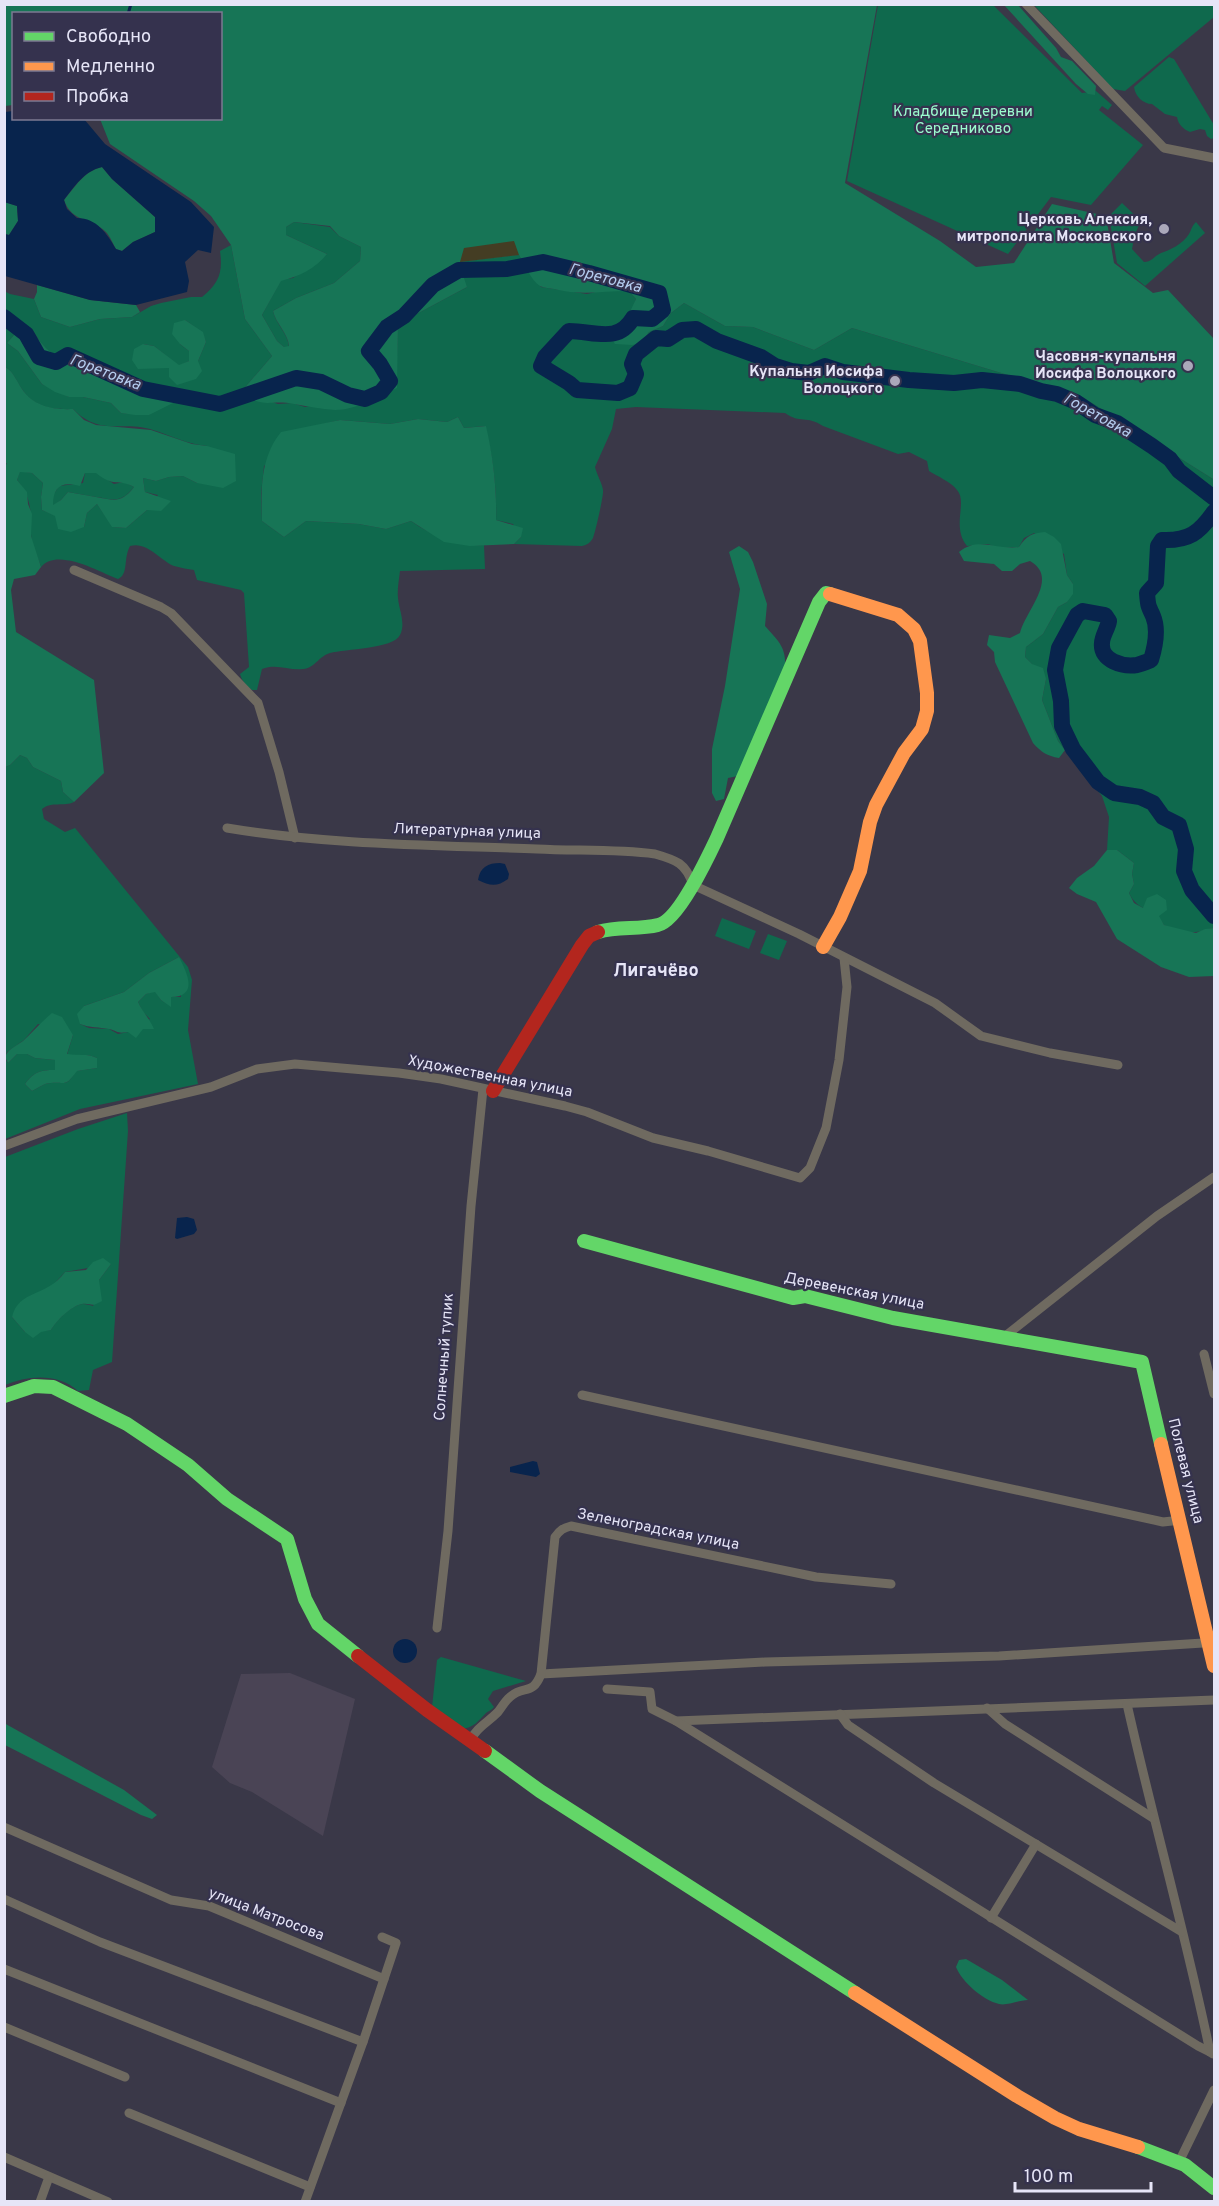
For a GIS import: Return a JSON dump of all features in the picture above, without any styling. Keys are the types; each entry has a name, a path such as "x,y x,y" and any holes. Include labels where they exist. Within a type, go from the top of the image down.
{"street":[{"path":"1026,4 1164,148 1215,158"},
{"path":"74,570 171,613 258,702 279,772 295,838"},
{"path":"488,1090 589,936 614,928 660,925 672,916 693,885 717,838 819,603 826,593 898,615 914,629 920,641 927,693 925,723 904,753 876,805 870,822 860,871 840,917 823,947"},
{"name":"Литературная улица","path":"227,828 295,838 389,845 496,846 641,852 674,860 687,870 693,885"},
{"path":"693,885 935,1003 981,1036 1118,1065"},
{"name":"Художественная улица","path":"4,1146 77,1119 211,1087 257,1069 295,1064 441,1079 587,1112 653,1138 708,1151 800,1178 810,1168 828,1116 839,1060 846,997 847,973 844,958"},
{"name":"Солнечный тупик","path":"437,1628 448,1531 471,1206 488,1090"},
{"path":"1004,1337 1138,1230 1215,1177"},
{"name":"Деревенская улица","path":"584,1241 793,1298 805,1296 893,1318 1128,1359"},
{"path":"1204,1354 1215,1394"},
{"name":"Полевая улица","path":"1128,1359 1142,1362 1215,1666"},
{"path":"4,1396 21,1389 44,1385 127,1424 188,1465 227,1499 287,1539 305,1599 318,1624 469,1742 540,1791 1017,2096 1077,2128 1134,2145 1179,2162 1215,2188"},
{"path":"582,1395 1163,1522 1181,1520"},
{"name":"Зеленоградская улица","path":"541,1674 555,1537 559,1531 571,1526 816,1577 891,1584"},
{"path":"469,1742 476,1730 487,1722 510,1697 519,1691 531,1689 537,1685 541,1674 765,1662 999,1656 1203,1643"},
{"path":"606,1689 651,1692 652,1709 676,1721 1212,2054"},
{"path":"676,1721 1215,1700"},
{"path":"1127,1704 1212,2054"},
{"path":"987,1708 1005,1724 1153,1818"},
{"path":"840,1714 848,1725 934,1783 1182,1932"},
{"name":"улица Матросова","path":"4,1827 171,1900 208,1906 384,1979"},
{"path":"990,1918 1036,1844"},
{"path":"4,1899 100,1942 363,2042"},
{"path":"305,2202 396,1943 382,1937"},
{"path":"4,1969 341,2103"},
{"path":"4,2027 125,2078"},
{"path":"1179,2162 1215,2090"},
{"path":"129,2113 310,2187"},
{"path":"4,2157 108,2202"},
{"path":"40,2202 49,2177"}],"shaded area":[{"path":"290,1673 355,1699 323,1836 252,1792 230,1783 212,1767 241,1674"}],"green space":[{"path":"5,5 877,5 845,183 940,241 976,267 1014,263 1052,204 1106,216 1114,263 1153,293 1168,290 1214,339 1214,483 1213,479 1084,398 852,328 814,350 753,327 725,326 684,303 671,313 663,326 649,332 641,343 615,344 610,336 625,322 636,299 629,291 592,293 542,287 528,272 519,255 460,262 452,268 463,275 467,287 398,324 397,388 351,408 335,410 255,401 241,392 272,356 245,319 231,245 211,216 194,201 110,144 100,120 222,120 222,12 12,12 12,105 5,106","holes":["294,222 330,226 339,236 361,247 360,261 334,283 296,298 273,311 288,341 289,346 284,347 277,341 262,315 281,281 307,271 327,254 286,235 286,227"]},
{"name":"Кладбище деревни Середниково","path":"878,5 993,5 1082,93 1096,91 1112,105 1108,110 1102,106 1099,110 1143,145 1091,205 1051,197 1008,254 847,181"},
{"path":"1004,5 1018,5 1056,48 1061,57 1072,61 1096,86 1095,95 1088,94 1076,84"},
{"path":"1034,5 1214,5 1214,17 1125,91 1113,89"},
{"path":"1169,57 1174,59 1214,125 1214,138 1207,136 1205,130 1187,131 1177,117 1165,114 1152,104 1140,99 1136,93 1134,87"},
{"path":"102,167 112,179 155,217 155,232 133,242 122,251 116,249 101,228 72,213 64,200 85,176"},
{"path":"5,202 17,206 18,221 9,235 5,234"},
{"path":"1122,203 1141,221 1132,249 1144,262 1180,244 1196,222 1205,233 1145,286 1117,263 1109,216"},
{"path":"294,222 330,227 339,236 361,247 360,261 334,283 296,298 273,311 288,342 289,347 284,347 277,341 262,315 281,280 293,278 327,254 286,235 286,227"},
{"path":"231,245 245,319 272,356 241,392 278,404 292,403 305,407 396,388 398,324 467,287 451,268 460,262 519,255 541,287 587,294 600,291 629,291 636,299 632,310 611,335 641,343 649,332 663,326 671,313 684,303 725,326 753,327 814,350 852,328 1084,398 1213,479 1214,928 1191,932 1171,928 1137,904 1129,893 1134,884 1132,874 1134,863 1117,850 1107,850 1109,817 1102,796 1058,741 1042,700 1046,679 1025,657 1026,647 1043,634 1058,607 1067,602 1073,584 1067,575 1064,554 1034,533 1024,538 1019,547 998,548 988,544 967,546 960,530 960,495 951,484 929,471 927,461 909,452 898,454 812,421 795,418 785,413 636,407 616,409 612,429 595,467 603,490 596,529 591,541 582,546 514,544 521,537 513,524 496,520 494,473 485,426 464,428 458,417 447,422 418,419 390,424 340,420 311,427 264,466 261,494 262,521 284,537 306,521 359,524 386,529 411,521 455,542 484,545 485,569 400,571 398,595 402,630 396,640 379,646 330,653 307,668 267,667 262,669 257,690 248,687 240,674 249,667 244,593 241,590 197,580 194,570 174,566 148,549 136,545 130,546 124,574 118,579 68,560 48,561 41,567 31,538 31,512 28,499 17,480 20,471 32,473 43,483 42,510 84,527 87,513 97,504 113,527 126,528 147,510 158,495 145,492 143,478 156,481 183,476 197,483 207,446 186,442 142,427 93,423 73,409 51,408 32,400 5,367 4,291 34,299 41,317 70,327 100,319 132,317 161,303 202,297 216,282 220,272 220,251","holes":["185,320 202,332 206,342 198,361 169,377 170,368 159,367 143,344 154,346 179,366 189,361 189,351 180,344","32,329 48,350 59,357 72,360 81,370 95,372 122,382 168,390 149,415 121,413 111,403 83,397 69,397 42,384 18,351 7,343 14,335"]},
{"path":"37,285 90,300 136,305 140,312 132,317 100,319 70,327 41,317 34,299"},
{"path":"185,320 203,332 206,342 198,361 202,371 196,379 177,385 169,377 169,368 138,369 132,360 134,349 143,344 154,346 179,365 189,361 189,351 172,334 174,323"},
{"path":"20,322 49,351 72,360 81,370 95,372 122,382 168,390 173,403 149,415 135,415 121,413 111,403 83,397 69,397 55,392 42,384 18,351 7,343"},
{"path":"5,367 27,395 44,406 73,409 84,420 96,425 151,430 192,444 235,454 236,481 223,488 197,483 183,476 156,481 143,478 145,492 171,501 161,511 147,510 126,528 112,527 97,504 87,513 84,527 71,532 58,529 55,516 42,510 43,483 32,473 20,472 17,480 27,492 32,514 31,536 41,567 35,575 14,579 11,590 16,632 94,680 104,773 74,802 63,792 61,781 33,767 27,758 20,755 5,767 4,465 7,464 4,461","holes":["85,473 96,473 112,482 134,487 117,500 68,492 53,505 57,489 68,484 80,486"]},
{"path":"458,417 464,428 486,426 494,473 496,520 523,528 521,537 514,544 470,546 444,542 411,521 386,529 359,524 306,521 284,537 262,521 262,486 265,463 281,432 340,420 390,424 418,419 447,422"},
{"path":"96,472 114,484 124,482 134,487 125,496 117,499 68,492 53,506 53,495 59,486 83,483 85,473"},
{"path":"1045,532 1061,544 1067,575 1073,584 1073,594 1067,602 1058,607 1043,634 1026,647 1025,657 1032,664 1043,668 1046,679 1042,700 1058,741 1065,750 1059,758 1044,753 1033,743 995,662 994,652 987,645 989,635 1010,638 1020,633 1038,595 1042,576 1038,568 1030,561 1020,564 1012,571 1002,571 994,564 964,561 959,552 966,547 980,544 1019,547 1030,536"},
{"path":"739,546 748,552 753,562 767,604 765,626 783,650 785,671 738,776 728,778 724,799 716,801 712,793 712,749 725,686 740,589 729,552"},
{"path":"20,755 27,758 33,767 61,781 63,792 74,802 42,809 44,819 65,832 75,828 188,967 192,980 188,1030 198,1084 80,1109 5,1139 5,1059 8,1063 17,1054 27,1054 35,1058 55,1060 55,1070 38,1073 25,1084 32,1091 46,1084 66,1083 76,1071 97,1068 97,1058 93,1056 67,1055 73,1035 38,1024 24,1040 7,1052 5,1057 5,767","holes":["179,957 181,997 171,997 171,1006 161,1000 155,991 146,994 138,1002 150,1019 128,1032 118,1034 109,1029 89,1028 80,1024 84,1006 124,992 149,973"]},
{"path":"1107,850 1117,850 1134,863 1132,874 1134,884 1129,893 1134,903 1143,908 1147,898 1157,894 1166,900 1167,910 1159,916 1164,925 1196,933 1214,928 1214,976 1189,977 1161,967 1117,939 1096,902 1069,888 1077,878 1094,866"},
{"path":"722,918 756,931 749,949 715,936"},
{"path":"768,934 787,941 779,960 760,953"},
{"path":"179,957 187,976 188,988 185,993 171,997 171,1007 155,992 146,994 138,1002 154,1029 143,1029 136,1038 128,1032 80,1024 77,1014 84,1006 124,992 149,973"},
{"path":"52,1013 62,1017 73,1035 67,1054 93,1056 97,1058 97,1068 77,1071 66,1083 46,1084 32,1091 25,1084 38,1072 55,1070 55,1060 17,1054 8,1063 5,1057"},
{"path":"127,1113 128,1131 112,1362 93,1370 89,1390 78,1391 62,1381 43,1378 23,1379 5,1385 5,1157","holes":["111,1264 99,1280 99,1291 93,1306 83,1304 74,1307 60,1318 51,1330 25,1332 12,1317 34,1295 53,1285 65,1272"]},
{"path":"103,1258 111,1264 99,1280 102,1301 73,1308 60,1318 51,1330 41,1332 33,1338 12,1317 21,1302 50,1286 65,1272 86,1270 93,1262"},
{"path":"441,1657 526,1681 493,1691 488,1699 494,1707 473,1726 461,1729 432,1707 437,1660"},
{"path":"4,1723 124,1790 157,1815 152,1819 141,1815 5,1745"},
{"path":"966,1959 1002,1980 1028,2000 1002,2004 993,2002 980,1994 963,1979 956,1967 959,1960"}],"sand":[{"path":"514,241 519,255 460,262 464,248"}],"water":[{"path":"12,111 12,120 85,120 105,144 191,202 214,227 211,253 198,250 185,262 189,281 187,292 136,305 90,300 5,276 5,234 9,235 18,221 17,206 4,202 5,112","holes":["102,167 112,179 155,217 155,232 133,242 122,251 116,249 96,224 77,218 67,209 64,200 80,180 90,172"]},
{"path":"505,864 509,874 508,879 493,885 478,880 485,867"},
{"path":"177,1218 194,1219 197,1230 194,1234 175,1238"},
{"path":"537,1462 540,1474 536,1477 510,1472 510,1467"},
{"path":"405,1639 413,1643 417,1651 413,1659 405,1663 397,1659 393,1651 397,1643"}],"waterway":[{"path":"129,12 131,4"},
{"name":"Горетовка","path":"4,317 26,334 39,357 56,362 68,355 143,389 220,404 296,378 321,382 348,395 365,399 381,392 390,381 369,351 387,327 404,316 433,285 459,270 507,269 543,262 659,293 663,310 652,319 633,318 627,326 613,334 569,331 545,357 541,366 577,390 618,393 630,388 636,374 632,364 636,354 656,338 668,339 682,330 696,329 717,341 791,371 809,373 825,366 843,372 909,380 954,383 982,380 1020,384 1057,394 1076,402 1095,415 1117,423 1152,446 1170,459 1179,471 1214,498"},
{"name":"Горетовка","path":"1214,512 1193,534 1179,539 1162,540 1158,546 1156,583 1147,593 1148,605 1156,627 1151,660 1139,665 1131,665 1119,664 1109,658 1102,649 1109,621 1105,615 1083,611 1077,615 1059,648 1055,670 1061,701 1062,726 1073,749 1098,782 1114,793 1140,797 1153,803 1163,817 1179,825 1186,849 1184,871 1192,890 1214,916"}],"traffic: fast":[{"path":"598,932 658,925 666,921 683,901 717,838 819,602 826,593 830,594"},
{"path":"584,1241 793,1298 805,1296 893,1318 1142,1362 1161,1444"},
{"path":"4,1396 34,1386 53,1387 127,1424 188,1465 227,1499 287,1539 305,1599 318,1624 358,1656"},
{"path":"485,1751 540,1791 855,1993"},
{"path":"1138,2147 1185,2165 1214,2188"}],"traffic: slow":[{"path":"823,947 840,917 860,871 870,822 876,805 904,753 922,729 927,711 920,641 914,629 898,615 830,594"},
{"path":"1161,1444 1214,1666"},
{"path":"855,1993 1055,2118 1079,2129 1138,2147"}],"traffic: jam":[{"path":"493,1091 582,945 589,936 598,932"},
{"path":"358,1656 427,1710 485,1751"}],"place":[{"name":"Церковь Алексия, митрополита Московского","path":"1164,229"},
{"name":"Часовня-купальня Иосифа Волоцкого","path":"1188,366"},
{"name":"Купальня Иосифа Волоцкого","path":"895,381"}],"district":[{"name":"Лигачёво","path":"656,971"}]}
